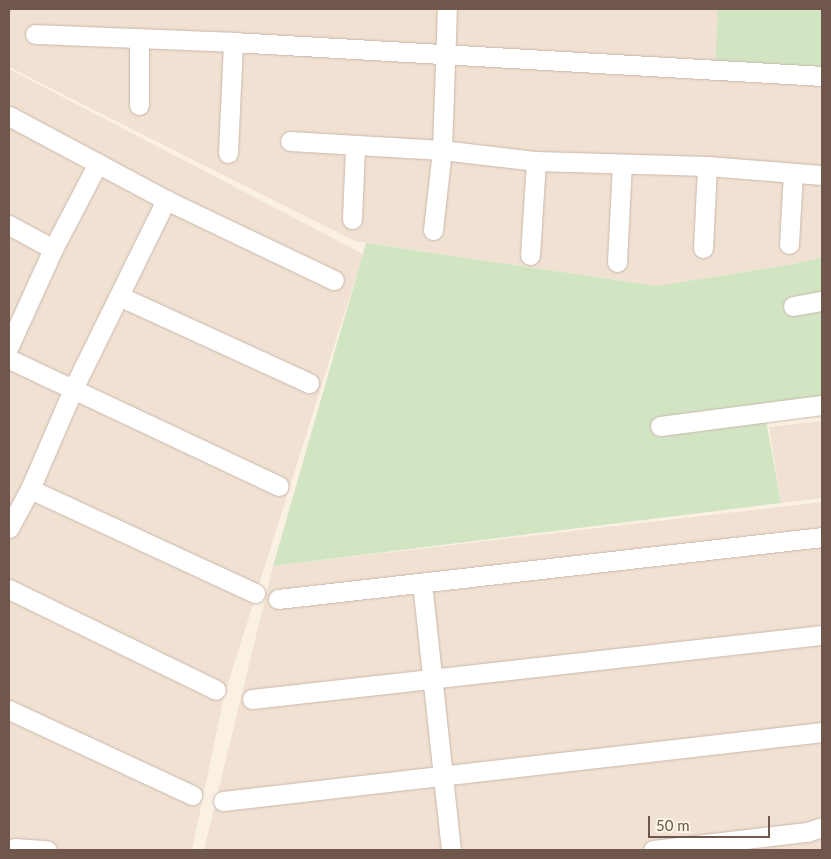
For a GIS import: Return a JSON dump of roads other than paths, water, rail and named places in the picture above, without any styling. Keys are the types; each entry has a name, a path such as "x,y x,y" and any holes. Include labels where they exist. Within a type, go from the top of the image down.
{"street":[{"path":"433,230 442,150 447,9"},
{"path":"35,34 233,42 822,76"},
{"path":"139,38 139,105"},
{"path":"228,153 233,42"},
{"path":"9,116 166,200 334,280"},
{"path":"290,141 442,150 536,161 707,166 822,175"},
{"path":"352,219 355,146"},
{"path":"530,255 536,161"},
{"path":"10,341 53,249 98,163"},
{"path":"617,262 622,164"},
{"path":"703,248 707,166"},
{"path":"789,244 793,173"},
{"path":"9,528 30,489 74,389 166,200"},
{"path":"9,225 53,249"},
{"path":"119,296 309,383"},
{"path":"793,306 822,302"},
{"path":"9,359 279,486"},
{"path":"660,426 822,405"},
{"path":"30,489 256,594"},
{"path":"278,599 822,537"},
{"path":"422,583 451,850"},
{"path":"9,589 216,690"},
{"path":"252,699 822,635"},
{"path":"9,710 192,795"},
{"path":"223,801 822,732"},
{"path":"653,850 714,846 807,832 822,827"},
{"path":"9,850 15,848 47,850"}]}
